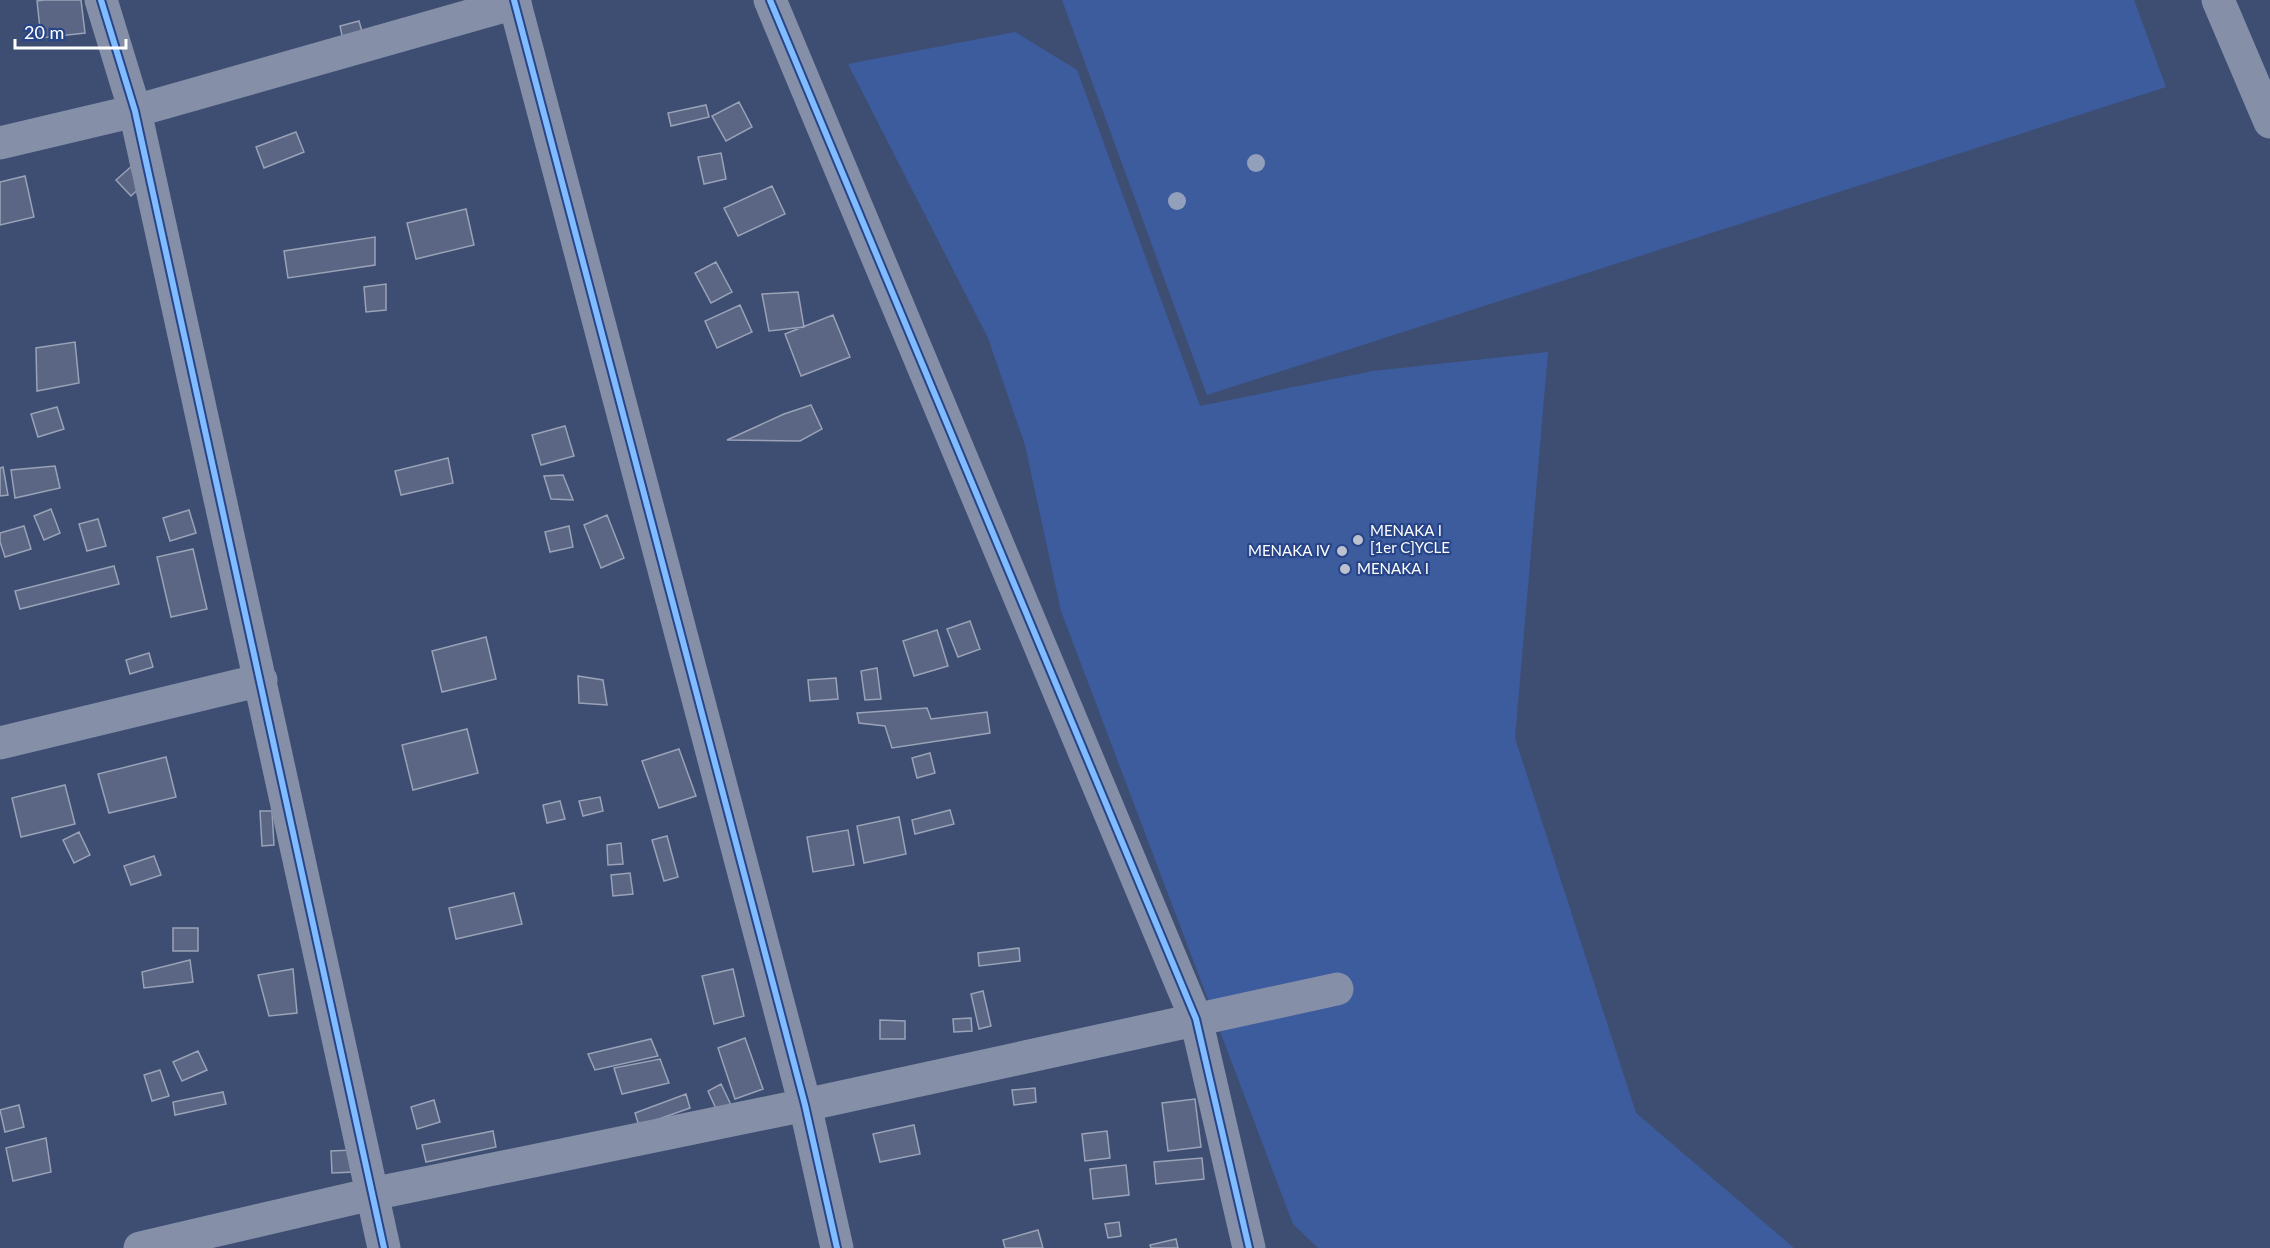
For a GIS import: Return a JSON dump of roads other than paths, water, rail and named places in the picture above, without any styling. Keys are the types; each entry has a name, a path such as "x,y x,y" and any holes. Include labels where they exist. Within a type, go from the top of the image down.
{"street":[{"path":"101,0 135,111 384,1248"},
{"path":"770,0 1196,1019 1249,1248"},
{"path":"2218,0 2270,122"},
{"path":"0,143 135,111 515,2 805,1105 837,1248"},
{"path":"0,743 261,680"},
{"path":"140,1248 372,1194 805,1105 1338,989"}],"place":[{"name":"MENAKA I [1er C]YCLE","path":"1358,540"},
{"name":"MENAKA IV","path":"1342,551"},
{"name":"MENAKA I","path":"1345,569"}]}
